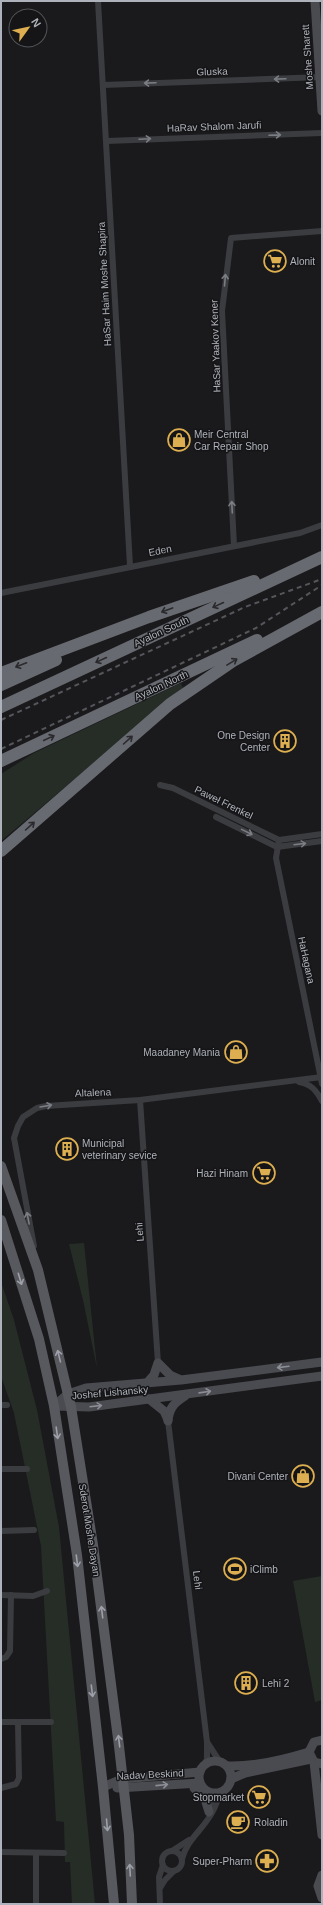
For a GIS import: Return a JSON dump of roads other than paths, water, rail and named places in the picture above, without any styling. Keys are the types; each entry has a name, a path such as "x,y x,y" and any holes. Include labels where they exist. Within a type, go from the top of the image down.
{"highway":[{"name":"Ayalon South","path":"1,707 304,564 322,557"},
{"path":"1,673 149,617 304,564"},
{"path":"1,852 170,704 233,661 322,610"},
{"name":"Ayalon North","path":"1,762 27,748 322,610"},
{"path":"1,685 149,617"}],"main road":[{"name":"Sderot Moshe Dayan","path":"1,1166 38,1270 71,1407 94,1545 119,1746 129,1836 132,1904"},
{"name":"Sderot Moshe Dayan","path":"1,1220 39,1338 54,1406 76,1555 103,1786 114,1904"}],"street":[{"name":"HaSar Haim Moshe Shapira","path":"98,1 130,566"},
{"name":"Moshe Sharett","path":"315,1 322,111"},
{"name":"Gluska","path":"103,85 320,77"},
{"name":"HaRav Shalom Jarufi","path":"106,140 322,133"},
{"name":"HaSar Yaakov Kener","path":"234,546 222,311 230,238 322,231"},
{"name":"Eden","path":"1,593 300,533 322,525"},
{"name":"Paweł Frenkel","path":"160,785 173,788 279,840"},
{"name":"Paweł Frenkel","path":"216,817 278,847"},
{"path":"279,840 322,834"},
{"name":"HaHagana","path":"279,840 276,858 322,1084"},
{"path":"278,847 322,841"},
{"name":"Altalena","path":"38,1270 16,1151 15,1134 23,1117 29,1112 46,1106 140,1100 321,1077"},
{"path":"291,1081 306,1083 317,1092 322,1101"},
{"name":"Lehi","path":"140,1100 158,1363"},
{"name":"Joshef Lishansky","path":"54,1406 68,1394 86,1388 181,1380 322,1362"},
{"path":"148,1382 154,1375 158,1363 170,1375 181,1380"},
{"name":"Joshef Lishansky","path":"54,1406 89,1407 322,1376"},
{"path":"168,1421 168,1413 171,1406 186,1395"},
{"path":"149,1399 164,1411 168,1421"},
{"name":"Lehi","path":"168,1421 207,1742 207,1759 202,1768"},
{"path":"1,1469 26,1469"},
{"path":"1,1531 34,1530"},
{"path":"1,1595 32,1596 47,1591"},
{"path":"1,1659 6,1657 10,1651 11,1595"},
{"path":"1,1722 51,1722"},
{"path":"1,1788 16,1784 19,1778 18,1722"},
{"path":"322,1740 314,1742 314,1759 322,1835"},
{"name":"Lehi","path":"207,1742 223,1764"},
{"path":"220,1793 210,1793 205,1790 200,1783 202,1768 211,1761 241,1766 294,1756 314,1759"},
{"path":"231,1779 244,1773 314,1759"},
{"path":"160,1888 165,1880 181,1865 184,1850 190,1840 213,1812 220,1793 228,1787 231,1779 230,1771 223,1764"},
{"name":"Nadav Beskind","path":"123,1784 202,1768"},
{"path":"180,1783 192,1786 201,1793 205,1800 208,1812"},
{"name":"Nadav Beskind","path":"103,1786 123,1784 200,1783"},
{"path":"202,1825 212,1802 210,1793"},
{"path":"160,1904 159,1877 164,1856 179,1845 190,1840"},
{"path":"172,1851 178,1854 182,1859"},
{"path":"1,1852 64,1853"},
{"path":"36,1853 36,1904"},
{"path":"163,1865 167,1870 174,1871"},
{"path":"322,1875 318,1886 319,1893 322,1898"}],"railway":[{"path":"1,720 245,607 322,579"},
{"path":"1,749 256,628 322,585"}],"place":[{"name":"Alonit","path":"275,261"},
{"name":"Meir Central Car Repair Shop","path":"179,440"},
{"name":"One Design Center","path":"285,741"},
{"name":"Maadaney Mania","path":"236,1052"},
{"name":"Municipal veterinary sevice","path":"67,1149"},
{"name":"Hazi Hinam","path":"264,1173"},
{"name":"Divani Center","path":"303,1476"},
{"name":"iClimb","path":"235,1569"},
{"name":"Lehi 2","path":"246,1683"},
{"name":"Stopmarket","path":"259,1797"},
{"name":"Roladin","path":"238,1822"},
{"name":"Super-Pharm","path":"267,1861"}]}
